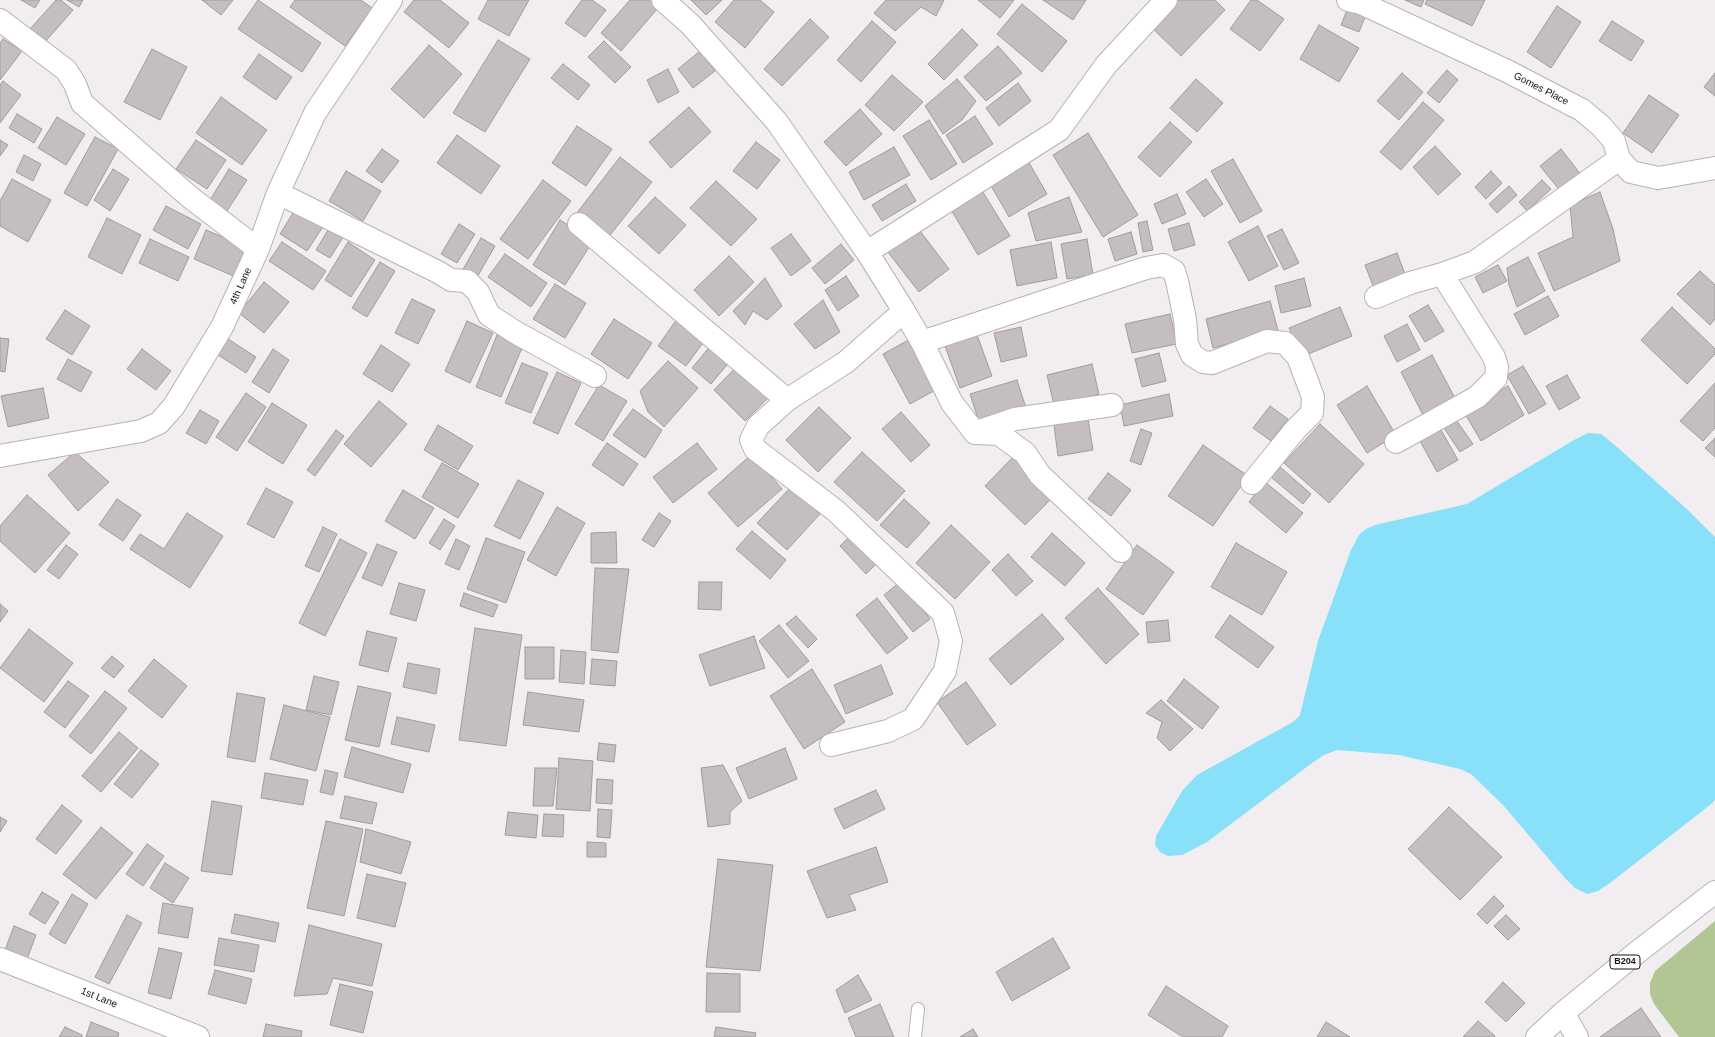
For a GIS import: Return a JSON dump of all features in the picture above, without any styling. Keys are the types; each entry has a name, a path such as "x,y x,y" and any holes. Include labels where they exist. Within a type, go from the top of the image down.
{"street":[{"name":"4th Lane","path":"0,456 141,431 159,423 174,406 222,327 258,249 278,193 315,113 391,0"},
{"path":"663,0 690,24 778,122 867,252 922,342 952,403 975,433"},
{"path":"867,252 1059,130 1106,65 1166,0"},
{"name":"Gomes Place","path":"1348,0 1361,3 1507,71 1582,110 1601,126 1614,141 1619,159 1631,172 1658,178 1715,168"},
{"path":"0,20 66,70 75,84 82,102 191,198 258,249"},
{"path":"1376,297 1410,283 1442,274 1475,262 1619,159"},
{"path":"278,193 431,268 451,280 466,281 478,292 489,315 515,332 595,376"},
{"path":"579,224 787,400"},
{"path":"922,342 1146,268 1163,265 1174,271 1177,280 1185,319 1187,344 1192,355 1203,362 1212,363 1267,341 1285,343 1298,358 1313,397 1312,413 1295,430 1252,483"},
{"path":"1396,442 1477,397 1496,378 1497,368 1494,357 1442,274"},
{"path":"831,745 888,731 913,719 945,671 951,641 943,612 836,511 756,449 751,440 758,426 787,400 846,362 904,311"},
{"path":"975,433 1015,419 1112,405"},
{"path":"975,433 999,434 1025,453 1040,475 1121,551"},
{"name":"B204","path":"1538,1037 1563,1013 1635,954 1715,892"},
{"name":"1st Lane","path":"0,959 198,1037"},
{"path":"1563,1013 1577,1037"}],"lane":[{"path":"915,1037 918,1009"}],"green space":[{"path":"1715,921 1715,1037 1679,1037 1654,1004 1650,994 1650,983 1655,971"}],"water":[{"path":"1588,433 1601,434 1617,447 1688,510 1715,537 1715,800 1710,805 1610,883 1598,891 1587,894 1575,888 1565,878 1503,805 1471,774 1460,769 1399,755 1337,750 1324,755 1312,763 1207,842 1182,855 1168,856 1160,852 1155,845 1156,836 1182,791 1197,775 1293,722 1300,715 1318,641 1351,550 1359,535 1366,529 1375,525 1467,504"}],"building":[{"path":"21,0 40,0 35,8"},
{"path":"56,0 61,0 73,10 45,42 30,29"},
{"path":"67,0 83,0 79,7"},
{"path":"202,0 233,0 221,15"},
{"path":"258,0 321,43 302,72 238,29"},
{"path":"295,0 361,0 372,8 345,46 290,7"},
{"path":"414,0 440,0 469,23 449,48 404,12"},
{"path":"488,0 529,0 509,36 478,19"},
{"path":"582,0 592,0 606,10 585,37 565,23"},
{"path":"630,0 649,0 658,8 621,51 601,33"},
{"path":"691,0 722,0 706,15"},
{"path":"734,0 760,0 774,12 745,48 715,22"},
{"path":"886,0 944,0 936,16 921,7 895,31 874,13"},
{"path":"978,0 1014,0 1000,18"},
{"path":"1043,0 1086,0 1073,20"},
{"path":"1175,0 1215,0 1225,10 1181,56 1150,26"},
{"path":"1251,0 1257,0 1284,19 1260,51 1230,29"},
{"path":"1405,0 1424,0 1421,7"},
{"path":"1427,0 1485,0 1472,26 1425,4"},
{"path":"1022,4 1067,41 1042,72 997,34"},
{"path":"1557,6 1581,22 1551,68 1527,52"},
{"path":"1347,10 1365,17 1359,32 1341,25"},
{"path":"810,19 829,37 782,86 764,69"},
{"path":"872,21 896,42 861,82 837,60"},
{"path":"1612,21 1644,41 1631,61 1599,41"},
{"path":"1319,25 1359,48 1339,82 1300,59"},
{"path":"962,29 978,45 944,80 928,64"},
{"path":"3,39 22,51 0,80 0,43"},
{"path":"498,40 530,59 485,132 453,113"},
{"path":"604,41 631,67 615,83 588,57"},
{"path":"429,45 462,74 424,118 391,89"},
{"path":"998,46 1022,73 986,101 964,77"},
{"path":"152,49 187,67 160,120 124,102"},
{"path":"700,51 715,71 693,88 678,69"},
{"path":"259,54 292,77 276,100 243,77"},
{"path":"563,64 590,85 578,100 551,78"},
{"path":"668,69 679,92 658,103 647,80"},
{"path":"1447,70 1458,80 1439,103 1427,93"},
{"path":"1402,73 1423,92 1399,120 1377,101"},
{"path":"1715,73 1715,96 1704,87"},
{"path":"892,75 923,102 894,131 865,105"},
{"path":"957,79 976,101 962,120 943,134 925,106"},
{"path":"1196,79 1223,103 1197,132 1170,108"},
{"path":"3,81 21,95 0,123 0,85"},
{"path":"1018,83 1031,101 999,126 986,108"},
{"path":"1649,95 1679,115 1652,153 1623,133"},
{"path":"221,97 267,130 242,165 196,133"},
{"path":"1423,102 1444,120 1401,170 1380,152"},
{"path":"689,107 711,132 671,168 649,142"},
{"path":"860,109 882,134 846,166 824,142"},
{"path":"17,114 42,129 34,143 9,128"},
{"path":"975,116 993,144 963,163 946,135"},
{"path":"57,117 85,134 66,165 38,148"},
{"path":"929,120 957,164 931,180 903,136"},
{"path":"1170,122 1192,142 1160,177 1138,157"},
{"path":"577,126 612,149 586,186 552,163"},
{"path":"1088,133 1138,215 1103,237 1053,155"},
{"path":"457,135 500,166 481,194 437,163"},
{"path":"95,137 118,149 87,206 64,193"},
{"path":"0,140 8,145 0,156"},
{"path":"196,140 226,160 207,189 176,169"},
{"path":"756,142 780,160 757,189 733,171"},
{"path":"1435,146 1461,174 1438,195 1413,167"},
{"path":"894,147 910,175 864,200 849,172"},
{"path":"382,149 399,161 382,183 366,171"},
{"path":"1561,149 1582,176 1562,193 1540,166"},
{"path":"24,155 41,164 33,181 16,172"},
{"path":"620,157 652,182 607,239 576,214"},
{"path":"1233,159 1262,211 1240,223 1211,171"},
{"path":"1028,161 1047,194 1009,217 990,184"},
{"path":"113,169 129,179 110,211 94,200"},
{"path":"229,169 247,180 227,211 210,200"},
{"path":"346,171 381,191 363,221 329,201"},
{"path":"1491,171 1502,183 1486,199 1475,187"},
{"path":"12,179 51,200 28,242 0,226 0,201"},
{"path":"1206,179 1223,204 1204,217 1186,192"},
{"path":"543,180 571,201 528,259 500,239"},
{"path":"1542,180 1551,189 1527,211 1519,202"},
{"path":"716,181 757,219 731,246 690,208"},
{"path":"906,184 916,201 882,221 872,205"},
{"path":"1509,186 1517,195 1497,213 1489,204"},
{"path":"981,189 1010,236 978,255 950,208"},
{"path":"1600,192 1613,229 1620,261 1554,291 1538,253 1573,237 1570,205"},
{"path":"1177,194 1186,214 1162,224 1154,204"},
{"path":"655,197 686,225 659,254 628,226"},
{"path":"1069,197 1082,232 1036,241 1028,213"},
{"path":"298,205 326,222 307,251 280,234"},
{"path":"166,206 201,224 188,249 153,230"},
{"path":"107,218 141,235 122,274 88,257"},
{"path":"560,220 593,241 565,285 533,265"},
{"path":"1147,221 1153,250 1143,252 1138,223"},
{"path":"1189,223 1195,245 1174,251 1168,229"},
{"path":"459,224 475,234 457,263 441,254"},
{"path":"331,225 345,234 330,258 316,250"},
{"path":"1258,226 1278,266 1249,281 1228,242"},
{"path":"917,227 949,269 919,292 887,251"},
{"path":"1282,229 1299,263 1284,270 1267,236"},
{"path":"206,230 251,249 238,278 194,259"},
{"path":"1131,232 1137,254 1115,261 1108,239"},
{"path":"791,234 811,261 791,276 771,248"},
{"path":"481,238 495,246 476,279 462,271"},
{"path":"150,239 189,257 178,281 139,263"},
{"path":"1087,239 1093,275 1067,279 1061,244"},
{"path":"282,242 326,271 313,290 269,261"},
{"path":"348,242 375,260 351,297 325,280"},
{"path":"1051,242 1057,278 1017,286 1010,250"},
{"path":"841,244 854,260 825,284 812,268"},
{"path":"1397,253 1407,279 1375,291 1365,265"},
{"path":"505,254 547,283 531,307 488,277"},
{"path":"729,256 754,282 719,316 694,290"},
{"path":"1528,257 1545,291 1517,307 1509,285 1507,268"},
{"path":"380,262 395,271 367,317 352,308"},
{"path":"1498,265 1507,281 1483,293 1475,277"},
{"path":"1700,271 1715,285 1715,319 1710,325 1677,294"},
{"path":"846,276 859,296 838,311 825,290"},
{"path":"765,278 782,306 767,320 753,311 745,325 733,311"},
{"path":"1304,278 1311,306 1281,313 1275,286"},
{"path":"264,282 289,302 264,333 239,313"},
{"path":"555,284 586,303 565,338 533,319"},
{"path":"1548,296 1559,316 1525,335 1514,314"},
{"path":"412,299 435,310 418,344 395,333"},
{"path":"823,300 840,332 815,349 794,324"},
{"path":"1270,301 1278,330 1213,348 1206,319"},
{"path":"1428,305 1444,331 1425,342 1409,316"},
{"path":"1340,307 1352,336 1301,357 1289,328"},
{"path":"1672,307 1715,349 1715,354 1687,384 1641,340"},
{"path":"65,310 90,326 72,355 46,339"},
{"path":"1170,314 1177,344 1132,353 1125,324"},
{"path":"679,316 708,336 686,366 658,346"},
{"path":"614,319 652,343 628,379 591,354"},
{"path":"467,321 493,333 470,383 445,371"},
{"path":"1407,324 1420,350 1397,362 1384,336"},
{"path":"1021,327 1027,356 1001,362 994,333"},
{"path":"499,330 525,341 501,397 476,387"},
{"path":"976,332 992,376 960,388 944,343"},
{"path":"225,337 256,357 246,373 215,353"},
{"path":"914,337 941,387 910,404 883,354"},
{"path":"0,338 9,339 5,372 0,371"},
{"path":"712,344 731,360 711,384 692,368"},
{"path":"381,345 410,364 392,392 363,374"},
{"path":"142,349 171,371 156,390 127,369"},
{"path":"273,349 289,360 269,393 252,382"},
{"path":"1159,353 1166,381 1142,387 1135,359"},
{"path":"1432,355 1455,398 1423,415 1401,372"},
{"path":"68,359 92,372 81,392 57,379"},
{"path":"668,361 698,388 664,427 648,412 640,391"},
{"path":"522,363 548,373 531,413 505,403"},
{"path":"739,364 771,395 745,421 714,390"},
{"path":"1092,364 1099,394 1054,405 1047,375"},
{"path":"1523,366 1546,404 1529,414 1507,375"},
{"path":"557,372 581,383 558,434 533,423"},
{"path":"1567,375 1580,398 1559,410 1546,386"},
{"path":"1017,380 1026,408 979,422 970,394"},
{"path":"1715,383 1715,428 1703,441 1680,421"},
{"path":"599,385 627,401 603,441 575,424"},
{"path":"1367,386 1396,435 1367,453 1337,405"},
{"path":"1508,386 1524,415 1481,441 1464,412"},
{"path":"43,388 49,418 8,427 1,396"},
{"path":"246,393 266,407 237,451 216,437"},
{"path":"1169,394 1173,416 1124,426 1120,405"},
{"path":"379,401 407,424 371,467 344,444"},
{"path":"272,403 307,425 283,464 248,442"},
{"path":"1270,406 1288,419 1271,441 1253,428"},
{"path":"819,407 851,438 818,472 786,440"},
{"path":"633,409 662,430 645,458 613,435"},
{"path":"200,410 219,421 206,444 186,433"},
{"path":"901,412 930,445 911,462 882,429"},
{"path":"1454,417 1473,444 1460,452 1442,425"},
{"path":"1088,419 1093,450 1058,456 1054,425"},
{"path":"1320,424 1364,464 1329,503 1284,463"},
{"path":"438,425 473,446 458,470 424,450"},
{"path":"1141,429 1152,433 1141,465 1130,461"},
{"path":"336,430 344,436 315,476 307,470"},
{"path":"1441,430 1458,460 1437,472 1420,441"},
{"path":"1715,438 1715,457 1705,448"},
{"path":"607,443 638,464 623,486 592,465"},
{"path":"697,443 717,469 673,503 653,477"},
{"path":"1203,445 1248,476 1213,526 1168,496"},
{"path":"75,452 109,482 78,511 48,475"},
{"path":"862,452 905,491 877,521 834,482"},
{"path":"752,454 782,489 738,527 708,493"},
{"path":"1014,456 1055,495 1025,525 985,486"},
{"path":"442,463 479,484 458,518 422,497"},
{"path":"1280,467 1311,494 1303,504 1271,477"},
{"path":"1108,473 1131,490 1111,516 1088,499"},
{"path":"518,480 544,493 520,539 494,526"},
{"path":"1265,482 1303,513 1286,533 1249,502"},
{"path":"791,487 820,514 787,550 757,523"},
{"path":"266,488 293,502 274,538 247,524"},
{"path":"403,490 434,508 415,539 385,521"},
{"path":"27,495 70,533 35,573 0,541 0,526"},
{"path":"117,499 141,515 123,541 99,525"},
{"path":"904,499 930,523 907,548 880,525"},
{"path":"557,507 585,523 556,576 527,560"},
{"path":"187,513 223,536 190,588 130,549 140,534 164,549"},
{"path":"659,513 671,521 654,547 642,540"},
{"path":"444,519 455,526 440,550 429,543"},
{"path":"951,525 990,562 955,599 916,563"},
{"path":"323,527 337,534 319,572 305,566"},
{"path":"752,531 786,560 770,579 736,549"},
{"path":"855,531 881,559 866,574 840,546"},
{"path":"616,532 617,563 591,563 591,533"},
{"path":"1052,533 1085,563 1065,586 1031,557"},
{"path":"486,538 525,552 506,603 467,589"},
{"path":"340,539 367,553 325,636 299,623"},
{"path":"456,539 470,546 459,570 445,564"},
{"path":"1236,543 1287,572 1262,615 1211,587"},
{"path":"377,544 397,552 382,586 362,578"},
{"path":"66,545 78,554 59,579 47,570"},
{"path":"1137,545 1174,572 1143,615 1106,589"},
{"path":"1008,554 1033,581 1016,596 992,570"},
{"path":"595,568 629,569 618,653 591,650"},
{"path":"699,582 722,582 721,610 698,609"},
{"path":"900,582 930,619 913,632 884,595"},
{"path":"399,583 425,590 416,621 390,614"},
{"path":"1098,588 1139,634 1106,664 1065,618"},
{"path":"464,593 498,605 493,617 460,606"},
{"path":"877,598 908,638 887,654 856,615"},
{"path":"0,604 8,611 0,622"},
{"path":"1042,614 1064,639 1011,685 989,659"},
{"path":"1230,615 1274,647 1258,668 1215,637"},
{"path":"796,616 817,639 808,648 786,624"},
{"path":"1168,620 1170,641 1148,643 1146,622"},
{"path":"779,625 809,661 788,678 759,641"},
{"path":"475,628 522,635 506,746 459,740"},
{"path":"29,629 73,663 44,702 0,668"},
{"path":"367,631 397,638 388,672 359,665"},
{"path":"754,636 765,668 710,686 699,655"},
{"path":"525,647 554,647 554,679 525,679"},
{"path":"561,650 586,652 584,684 559,682"},
{"path":"112,656 124,666 114,678 101,668"},
{"path":"154,659 187,686 162,718 128,691"},
{"path":"592,659 617,661 615,686 590,684"},
{"path":"408,663 440,669 436,694 403,687"},
{"path":"881,665 893,694 846,714 834,685"},
{"path":"812,669 845,722 804,749 770,696"},
{"path":"314,676 339,682 331,715 306,710"},
{"path":"1184,679 1219,707 1202,729 1167,701"},
{"path":"68,681 89,696 65,728 44,712"},
{"path":"966,682 996,725 967,745 937,702"},
{"path":"358,686 391,693 379,747 345,740"},
{"path":"105,691 127,708 91,754 69,736"},
{"path":"528,692 584,700 579,732 523,725"},
{"path":"237,693 265,698 255,762 227,757"},
{"path":"1161,700 1193,729 1170,751 1157,738 1162,722 1146,713"},
{"path":"284,705 330,717 316,771 270,759"},
{"path":"397,717 435,725 429,752 391,744"},
{"path":"119,732 138,748 101,792 82,776"},
{"path":"599,743 616,745 614,762 597,760"},
{"path":"352,747 411,764 403,793 344,777"},
{"path":"785,748 797,779 749,799 736,768"},
{"path":"141,750 159,764 132,798 114,784"},
{"path":"559,758 593,761 590,811 556,809"},
{"path":"723,765 742,801 730,812 730,824 708,827 701,768"},
{"path":"535,768 557,768 553,806 533,806"},
{"path":"325,770 338,773 333,795 320,792"},
{"path":"265,773 308,780 303,805 261,798"},
{"path":"597,779 613,780 612,804 596,803"},
{"path":"876,790 885,809 844,829 834,809"},
{"path":"345,796 377,803 372,824 340,818"},
{"path":"212,801 242,806 232,875 201,871"},
{"path":"62,805 82,821 56,854 36,839"},
{"path":"1449,807 1502,857 1460,900 1408,849"},
{"path":"598,809 612,810 610,838 597,837"},
{"path":"508,812 538,815 536,838 505,835"},
{"path":"544,814 564,815 563,837 542,836"},
{"path":"0,817 7,821 0,832"},
{"path":"326,821 363,829 344,916 307,908"},
{"path":"101,827 133,853 96,899 63,874"},
{"path":"366,829 411,842 401,874 360,862"},
{"path":"587,842 606,843 606,857 587,857"},
{"path":"147,844 164,856 143,886 126,874"},
{"path":"876,847 888,882 849,895 856,910 827,918 807,871"},
{"path":"718,859 773,865 760,971 706,967"},
{"path":"165,863 189,878 173,903 150,888"},
{"path":"367,874 406,883 395,927 357,918"},
{"path":"42,892 59,902 45,924 29,914"},
{"path":"72,894 88,904 65,944 49,934"},
{"path":"1494,896 1504,906 1487,924 1477,914"},
{"path":"163,903 193,908 188,938 158,933"},
{"path":"235,914 279,923 275,942 231,933"},
{"path":"127,915 142,923 109,984 95,977"},
{"path":"1506,915 1520,929 1508,940 1494,926"},
{"path":"309,925 382,944 372,986 333,978 327,994 294,996"},
{"path":"14,926 36,935 27,959 5,950"},
{"path":"219,938 259,945 254,972 214,965"},
{"path":"1053,938 1070,968 1012,1001 996,972"},
{"path":"159,948 182,953 171,999 148,993"},
{"path":"215,970 252,979 246,1004 208,994"},
{"path":"707,973 740,974 740,1012 706,1012"},
{"path":"858,975 872,1000 845,1013 836,990"},
{"path":"1503,982 1525,1003 1506,1022 1485,1002"},
{"path":"340,984 373,992 363,1033 330,1025"},
{"path":"1166,986 1228,1026 1222,1037 1183,1037 1148,1015"},
{"path":"880,1004 894,1037 856,1037 848,1018"},
{"path":"1641,1008 1661,1037 1600,1037"},
{"path":"1478,1021 1495,1036 1463,1037"},
{"path":"91,1022 119,1033 118,1037 86,1037"},
{"path":"1326,1022 1350,1037 1317,1037"},
{"path":"266,1024 302,1031 301,1037 263,1037"},
{"path":"65,1027 82,1035 82,1037 59,1037"},
{"path":"716,1027 756,1033 755,1037 714,1037"},
{"path":"973,1029 978,1037 960,1037"}]}
